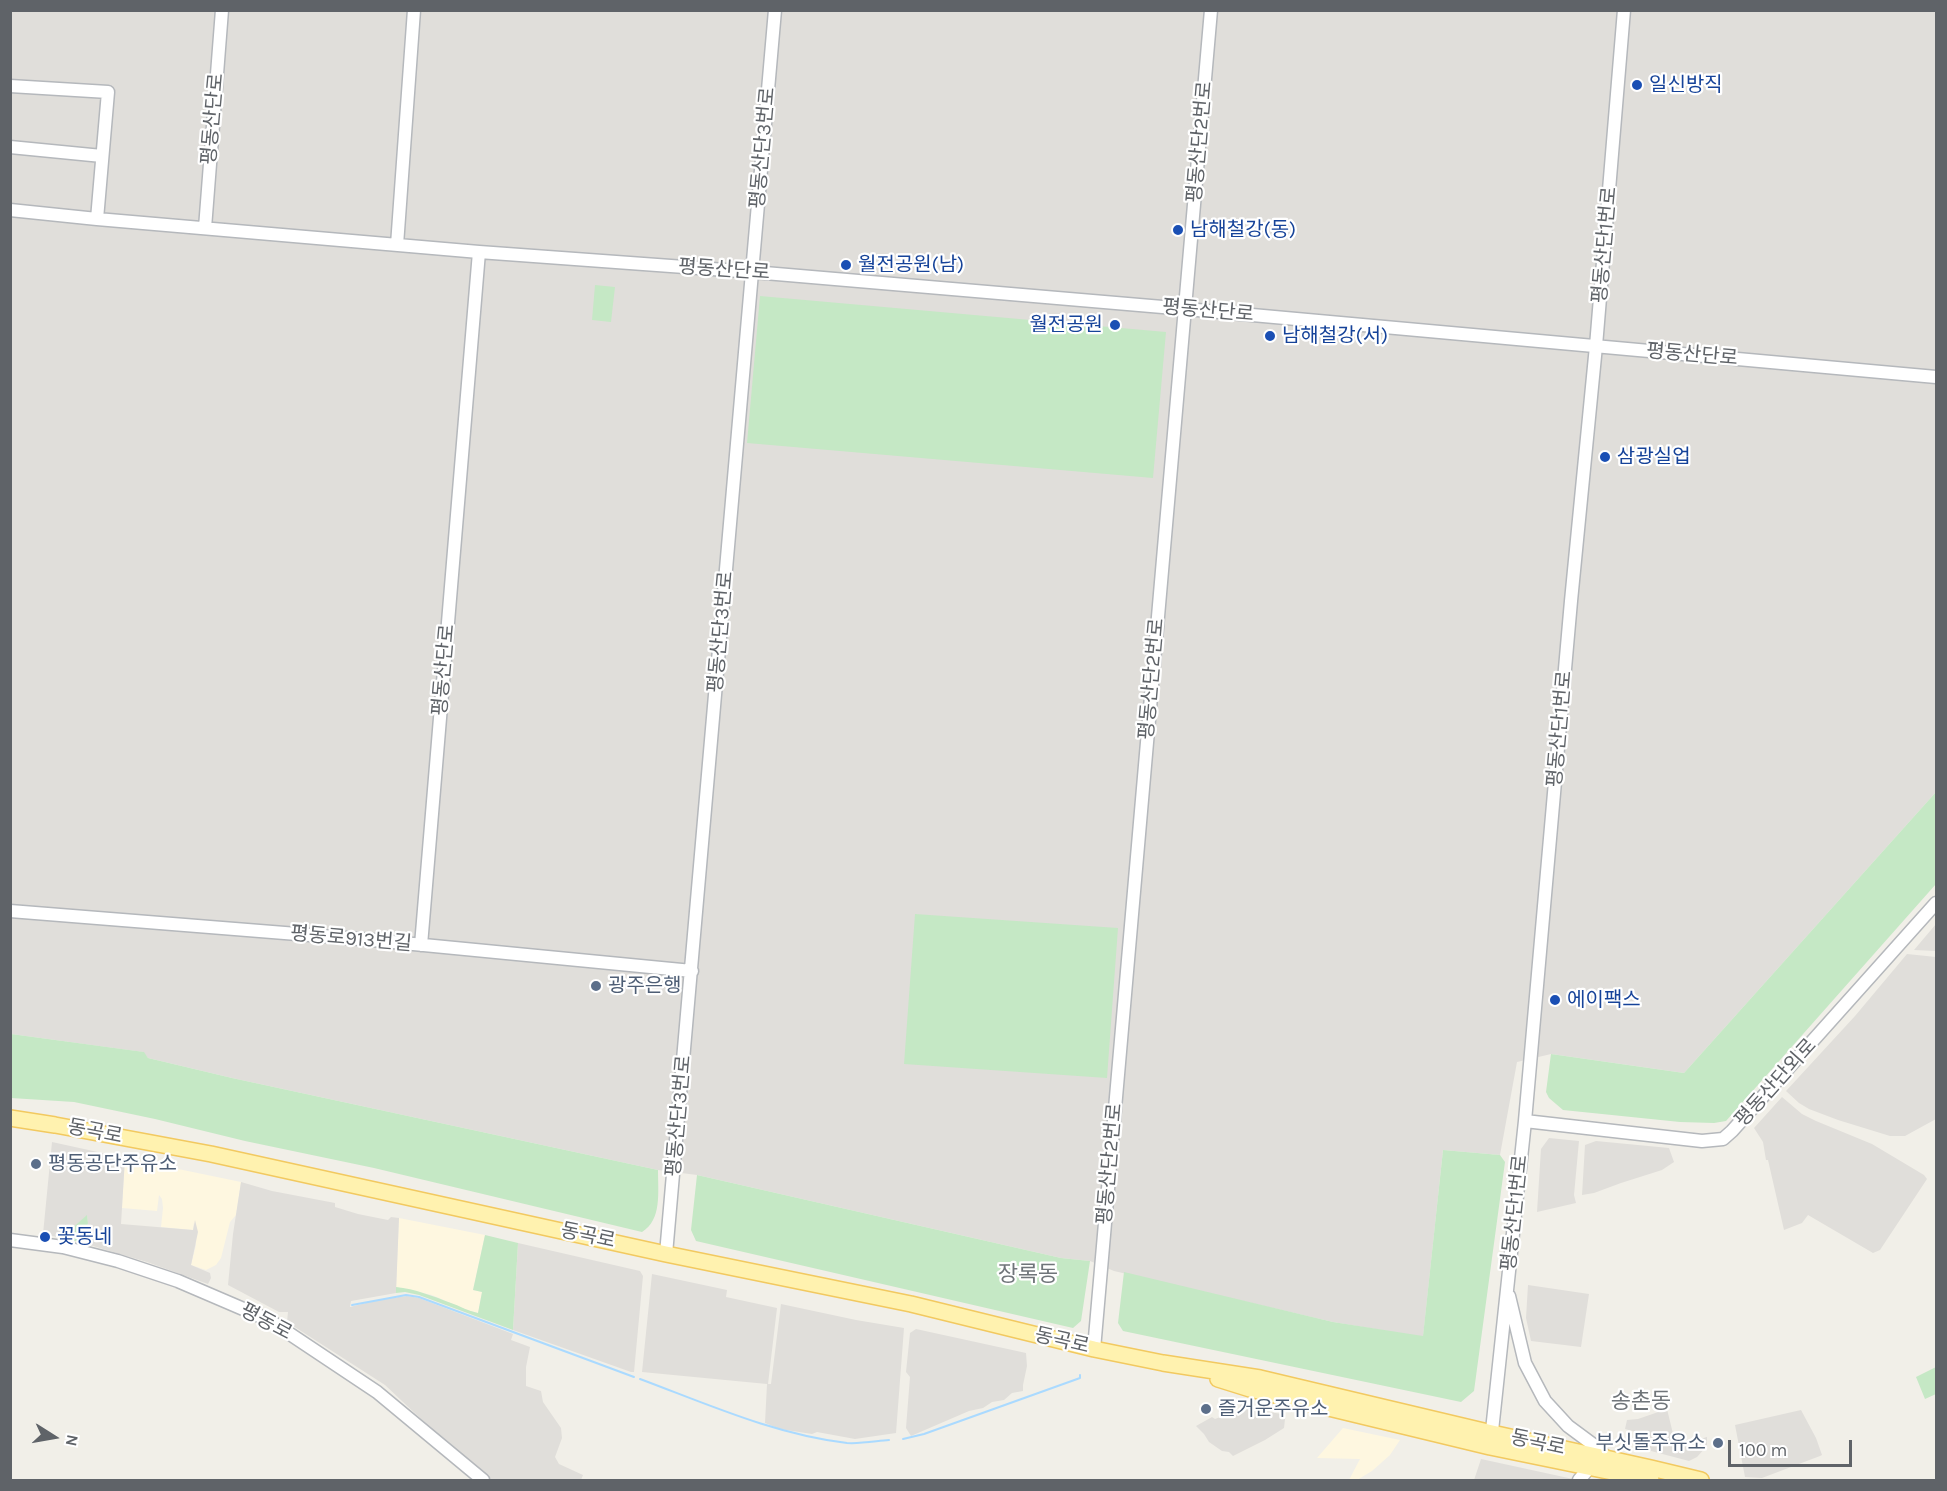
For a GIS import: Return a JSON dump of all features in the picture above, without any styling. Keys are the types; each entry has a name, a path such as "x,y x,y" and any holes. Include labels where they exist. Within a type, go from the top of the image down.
{"main road":[{"name":"동곡로","path":"10,1118 211,1154 666,1254 911,1305 1094,1349 1163,1363 1260,1378 1590,1467 1651,1480"},
{"name":"동곡로","path":"1491,1440 1607,1458 1701,1480"}],"street":[{"name":"평동산단로","path":"205,228 222,10"},
{"path":"397,245 414,10"},
{"name":"평동산단3번로","path":"666,1254 775,10"},
{"name":"평동산단2번로","path":"1094,1349 1212,10"},
{"name":"평동산단1번로","path":"1491,1440 1525,1120 1596,346 1624,10"},
{"path":"10,86 108,92 97,219"},
{"path":"10,147 102,156"},
{"name":"평동산단로","path":"10,210 480,252 753,272 1186,309 1936,377"},
{"name":"평동산단로","path":"421,945 480,252"},
{"name":"평동산단외로","path":"1525,1120 1702,1142 1723,1139 1936,903"},
{"name":"평동로913번길","path":"10,911 421,945 692,971"},
{"name":"평동로","path":"10,1239 63,1247 118,1261 178,1281 269,1320 377,1392 483,1480"},
{"path":"1507,1286 1525,1363 1545,1401 1568,1426 1607,1458 1590,1467 1579,1480"}],"shaded area":[{"path":"10,11 1936,11 1936,792 1684,1073 1551,1054 1517,1062 1500,1155 1443,1150 1423,1337 1333,1322 1114,1271 1090,1261 1061,1258 697,1175 658,1170 232,1078 148,1058 143,1052 11,1034"},
{"path":"1936,924 1936,951 1914,950"},
{"path":"1907,954 1936,957 1936,1119 1905,1136 1890,1136 1838,1120 1799,1103 1786,1091 1855,1016"},
{"path":"1782,1097 1802,1114 1872,1144 1927,1179 1880,1250 1873,1253 1808,1215 1802,1223 1784,1230 1763,1142 1754,1128"},
{"path":"1549,1138 1579,1141 1574,1195 1576,1203 1537,1212 1541,1149"},
{"path":"1596,1141 1669,1148 1674,1162 1662,1170 1582,1195 1585,1145"},
{"path":"52,1142 125,1158 121,1224 193,1230 195,1220 198,1232 191,1265 210,1273 211,1278 208,1284 147,1262 83,1243 88,1223 87,1216 69,1231 67,1239 43,1234"},
{"path":"125,1158 241,1182 236,1215 230,1222 221,1258 216,1265 206,1270 191,1265 196,1245 194,1222 193,1230 161,1227 163,1208 159,1195 157,1211 122,1208"},
{"path":"241,1182 272,1191 335,1203 335,1207 358,1214 388,1220 391,1217 399,1218 396,1293 351,1301 350,1307 407,1296 419,1298 513,1334 511,1340 530,1347 526,1367 526,1386 541,1391 543,1402 561,1428 562,1438 555,1457 559,1464 583,1475 581,1480 489,1479 385,1385 287,1322 288,1312 279,1312 228,1285"},
{"path":"399,1218 485,1235 473,1290 482,1292 478,1313 432,1295 396,1287"},
{"path":"518,1243 640,1271 643,1276 634,1372 513,1330"},
{"path":"652,1274 727,1290 726,1297 777,1308 768,1384 771,1384 781,1304 904,1328 896,1433 855,1439 817,1432 812,1434 780,1429 765,1423 767,1384 642,1372"},
{"path":"1528,1285 1589,1294 1581,1347 1531,1341 1526,1318"},
{"path":"916,1329 1026,1353 1027,1366 1023,1391 1012,1393 1004,1400 992,1402 983,1408 969,1411 911,1436 906,1428 910,1377 906,1372 910,1333"},
{"path":"1241,1404 1281,1414 1285,1419 1284,1428 1233,1456 1209,1442 1196,1426 1212,1417 1215,1419 1239,1410"},
{"path":"1667,1409 1676,1446 1707,1437 1707,1446 1697,1457 1689,1461 1636,1447 1640,1433 1625,1429 1627,1420 1638,1419"},
{"path":"1801,1410 1822,1455 1762,1478 1745,1477 1735,1425"},
{"path":"1343,1428 1400,1440 1390,1455 1372,1471 1357,1480 1349,1480 1360,1459 1317,1458"},
{"path":"1481,1459 1573,1479 1474,1480"}],"green space":[{"path":"595,285 615,287 611,322 592,320"},
{"path":"760,296 1166,332 1153,478 747,443"},
{"path":"1936,792 1936,884 1726,1121 1680,1122 1563,1110 1549,1098 1546,1092 1551,1054 1684,1073"},
{"path":"915,914 1118,928 1107,1078 904,1064"},
{"path":"11,1034 144,1052 148,1058 232,1078 658,1170 656,1213 648,1227 642,1232 155,1119 74,1102 11,1098"},
{"path":"1443,1150 1500,1155 1505,1162 1474,1391 1461,1402 1123,1331 1118,1323 1124,1272 1333,1322 1423,1336"},
{"path":"697,1175 1061,1258 1090,1261 1081,1321 1073,1328 696,1241 691,1230"},
{"path":"87,1215 88,1223 83,1243 67,1239 69,1231"},
{"path":"485,1235 518,1243 513,1330 419,1295 396,1293 396,1287 410,1289 478,1313 482,1292 473,1290"},
{"path":"1936,1367 1936,1394 1925,1399 1916,1377"}],"waterway":[{"path":"352,1305 406,1295 419,1297 634,1377"},
{"path":"903,1439 924,1434 1080,1378 1080,1375"},
{"path":"640,1379 742,1417 794,1433 847,1443 889,1440"}],"place":[{"name":"일신방직","path":"1637,85"},
{"name":"남해철강(동)","path":"1178,230"},
{"name":"월전공원(남)","path":"846,265"},
{"name":"월전공원","path":"1115,325"},
{"name":"남해철강(서)","path":"1270,336"},
{"name":"삼광실업","path":"1605,457"},
{"name":"광주은행","path":"596,986"},
{"name":"에이팩스","path":"1555,1000"},
{"name":"평동공단주유소","path":"36,1164"},
{"name":"꽃동네","path":"45,1237"},
{"name":"즐거운주유소","path":"1206,1409"},
{"name":"부싯돌주유소","path":"1718,1443"}],"district":[{"name":"장록동","path":"1028,1275"},
{"name":"송촌동","path":"1641,1402"}]}
